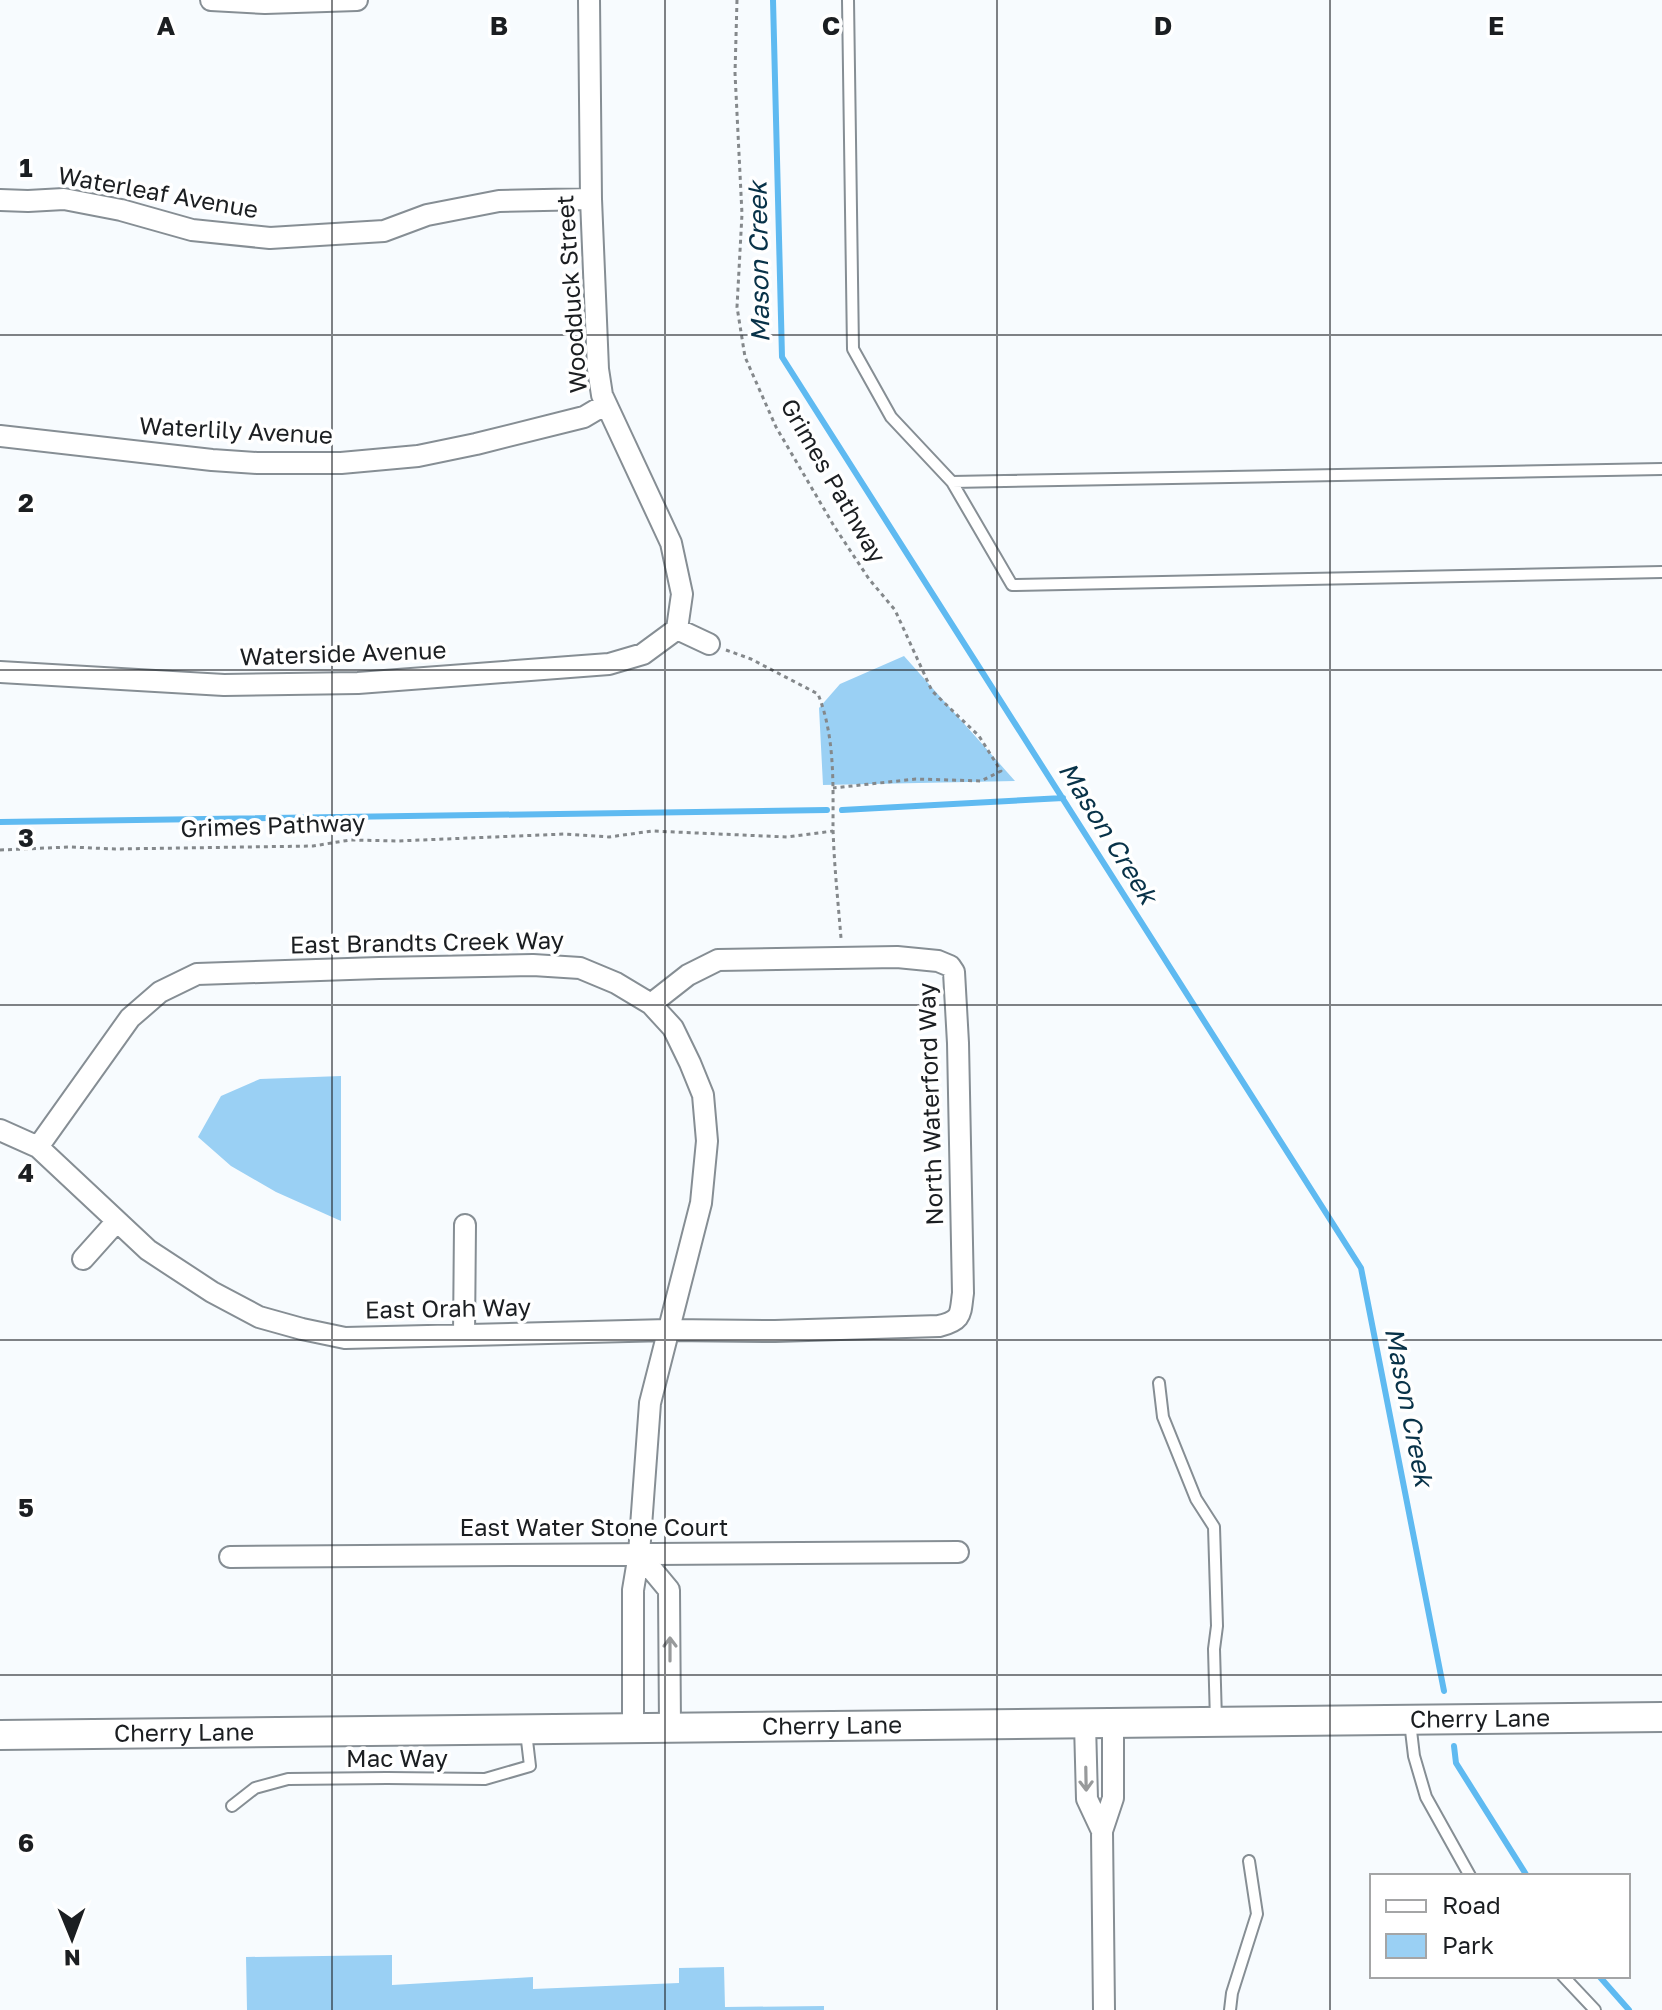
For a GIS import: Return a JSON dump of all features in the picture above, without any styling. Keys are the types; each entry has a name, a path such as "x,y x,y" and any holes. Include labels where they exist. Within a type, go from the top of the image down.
{"main road":[{"name":"Cherry Lane","path":"0,1735 1662,1717"}],"street":[{"path":"211,0 265,3 357,0"},
{"name":"Woodduck Street","path":"589,0 591,199 598,369 602,395 671,543 682,594 677,629"},
{"name":"Waterleaf Avenue","path":"0,200 64,199 121,210 192,230 270,238 384,231 427,215 499,201 591,199"},
{"name":"Waterlily Avenue","path":"0,436 212,460 341,463 418,456 476,444 584,417 606,404"},
{"path":"677,629 709,644"},
{"name":"Waterside Avenue","path":"0,672 224,685 358,683 609,664 643,654 677,629"},
{"name":"North Waterford Way","path":"651,1004 688,975 718,960 897,957 938,961 950,966 954,972 958,1043 963,1293 959,1315"},
{"name":"East Brandts Creek Way","path":"38,1147 130,1018 160,992 197,974 533,965 580,968 616,983 651,1004 673,1028 690,1063 703,1095 707,1141 701,1203 650,1403 639,1554 633,1590 633,1728"},
{"name":"East Orah Way","path":"0,1130 38,1147 148,1250 212,1292 259,1317 345,1338 939,1326 953,1323 959,1315"},
{"path":"83,1259 117,1221"},
{"path":"464,1335 465,1225"},
{"name":"East Water Stone Court","path":"230,1557 958,1552"},
{"path":"639,1554 669,1590 670,1727"},
{"path":"1104,2010 1102,1831 1113,1798 1113,1723"},
{"path":"1085,1724 1087,1799 1102,1831"}],"lane":[{"path":"848,0 853,349 891,417 952,482 1012,585 1662,572"},
{"path":"952,482 1662,469"},
{"path":"1159,1383 1163,1417 1196,1499 1214,1527 1216,1723"},
{"path":"1410,1720 1414,1756 1426,1797 1469,1874"},
{"name":"Mac Way","path":"232,1806 255,1788 288,1779 485,1779 530,1766 525,1729"},
{"path":"1230,2010 1232,1993 1257,1914 1249,1861"},
{"path":"1565,1978 1595,2010"}],"path":[{"name":"Grimes Pathway","path":"737,0 735,73 742,214 737,307 745,357 776,427 834,526 869,579 895,610 932,691 979,736 1001,771 981,781 916,779 833,788"},
{"path":"709,644 751,659 818,694 825,710 833,773 833,831 841,958"},
{"name":"Grimes Pathway","path":"0,850 313,846 350,840 565,834 609,837 652,831 787,837 833,831"}],"green space":[{"path":"904,656 1015,781 823,785 819,708 840,684"},
{"path":"341,1076 341,1221 276,1192 231,1166 198,1137 221,1096 260,1079"},
{"path":"392,1955 392,1985 533,1977 533,1989 679,1983 679,1968 724,1967 725,2007 824,2006 824,2010 247,2010 246,1957"}],"waterway":[{"name":"Mason Creek","path":"773,0 782,357 1361,1268 1444,1691"},
{"path":"842,810 1063,798"},
{"path":"0,822 827,810"},
{"name":"Mason Creek","path":"1454,1746 1456,1763 1526,1874"},
{"name":"Mason Creek","path":"1601,1978 1629,2010"}]}
